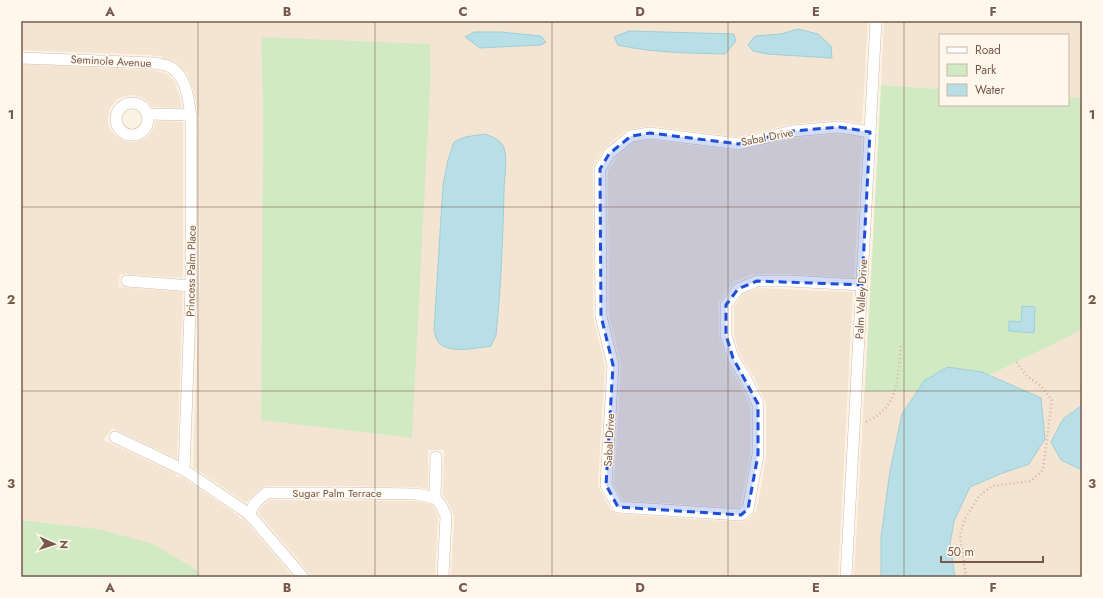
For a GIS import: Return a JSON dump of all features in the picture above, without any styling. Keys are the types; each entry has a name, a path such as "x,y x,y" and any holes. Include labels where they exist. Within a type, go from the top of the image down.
{"street":[{"name":"Palm Valley Drive","path":"846,577 876,21"},
{"name":"Seminole Avenue","path":"21,58 154,63 172,68 181,76 191,115"},
{"path":"147,114 191,115"},
{"name":"Princess Palm Place","path":"184,470 191,286 191,115"},
{"name":"Sabal Drive","path":"862,285 789,281 757,281 738,289 726,305 726,335 733,358 758,404 758,455 748,509 741,515 618,507 606,485 613,365 601,316 600,169 609,154 631,136 650,133 739,144 793,131 839,127 870,132"},
{"path":"127,281 191,286"},
{"path":"115,437 184,470 249,514 303,577"},
{"path":"436,457 435,498 441,505 446,516 443,577"},
{"name":"Sugar Palm Terrace","path":"249,514 255,504 266,494 416,494 435,498"}],"path":[{"path":"865,429 866,422 874,419 891,402 895,390 901,346"},
{"path":"966,577 960,536 965,519 979,496 992,486 1031,481 1043,470 1052,400 1040,386 1027,376 1016,362"}],"highlighted area":[{"path":"839,127 870,132 862,285 757,281 738,289 726,305 726,335 733,358 758,404 758,455 748,509 741,515 618,507 606,485 613,365 601,316 600,169 609,154 631,136 650,133 739,144 793,131"}],"shaded area":[{"path":"21,21 868,21 862,123 838,120 792,124 738,137 651,126 630,129 625,131 604,149 593,166 593,316 605,366 598,484 611,510 618,514 741,522 747,520 756,511 760,493 766,456 766,404 754,377 740,356 734,335 734,307 743,294 759,288 853,292 838,577 451,577 454,516 448,502 443,496 444,450 428,450 428,489 416,487 266,486 260,489 246,503 193,467 200,279 200,121 194,92 188,74 174,61 162,58 162,56 149,54 21,50","holes":["261,37 412,437 412,438 261,419 263,110","495,138 503,146 506,156 504,175 503,249 498,310 437,340 434,330 443,185 448,160 454,142"]},
{"path":"884,21 1082,21 1082,98 1069,97 1069,34 939,34 939,89 881,85 879,126"},
{"path":"21,64 153,70 167,74 174,80 182,108 152,107 141,97 133,95 125,96 118,99 109,110 108,124 111,131 116,136 130,142 138,141 147,137 152,131 156,121 183,122 183,278 120,274 118,287 183,292 177,459 112,428 104,440 176,474 176,477 182,477 244,519 293,577 203,577 195,569 99,529 21,520"},
{"path":"879,128 865,392 917,391 902,414 890,471 881,537 881,577 854,577"},
{"path":"839,134 862,137 854,278 790,274 753,274 734,282 719,301 719,337 726,361 750,406 750,455 741,505 738,508 623,500 614,484 621,366 609,315 608,171 616,158 634,142 651,140 738,151 794,138"},
{"path":"1082,330 1082,402 1081,406 1063,419 1061,460 1082,470 1082,577 955,577 950,544 954,521 970,487 1000,474 1029,464 1041,398 990,375"},
{"path":"269,500 415,501 431,504 438,517 435,577 313,577 258,513"}],"green space":[{"path":"261,37 430,44 431,68 412,438 261,420 263,110"},
{"path":"881,85 939,89 939,106 1069,106 1069,97 1082,98 1082,330 990,375 982,372 924,381 917,391 865,392"},
{"path":"21,520 99,529 153,544 195,569 203,577 21,577"}],"water":[{"path":"798,29 818,34 831,46 832,58 767,54 753,51 748,45 755,36 781,34"},
{"path":"629,31 734,34 736,41 725,54 658,51 618,45 614,37"},
{"path":"474,32 501,32 541,36 546,42 541,45 480,48 465,37"},
{"path":"485,134 501,143 504,148 506,158 502,263 496,335 491,346 470,349 447,348 441,345 436,339 434,330 443,185 448,160 454,142 465,137"},
{"path":"1022,306 1035,307 1034,333 1009,331 1009,321 1021,322"},
{"path":"947,367 982,372 1041,398 1045,439 1029,464 1000,474 970,487 954,521 950,544 955,577 881,577 881,537 890,471 902,414 924,381"},
{"path":"1082,402 1082,470 1061,460 1051,442 1063,419 1081,406"}]}
